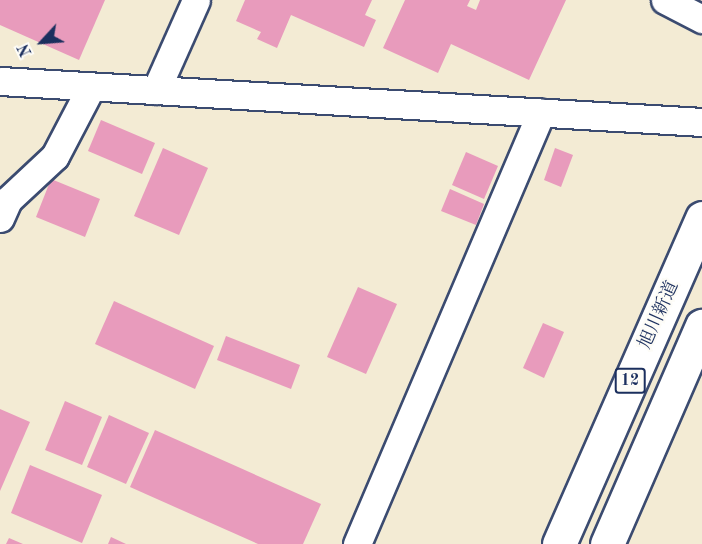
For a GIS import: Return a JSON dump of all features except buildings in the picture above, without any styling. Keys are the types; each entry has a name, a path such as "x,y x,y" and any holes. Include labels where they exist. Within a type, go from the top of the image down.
{"highway":[{"name":"旭川新道","path":"558,544 702,218"},
{"name":"12","path":"607,544 702,326"}],"street":[{"path":"156,90 196,0"},
{"path":"665,0 702,19"},
{"path":"0,81 702,122"},
{"path":"0,218 8,200 55,156 92,87"},
{"path":"357,544 541,113"}]}
